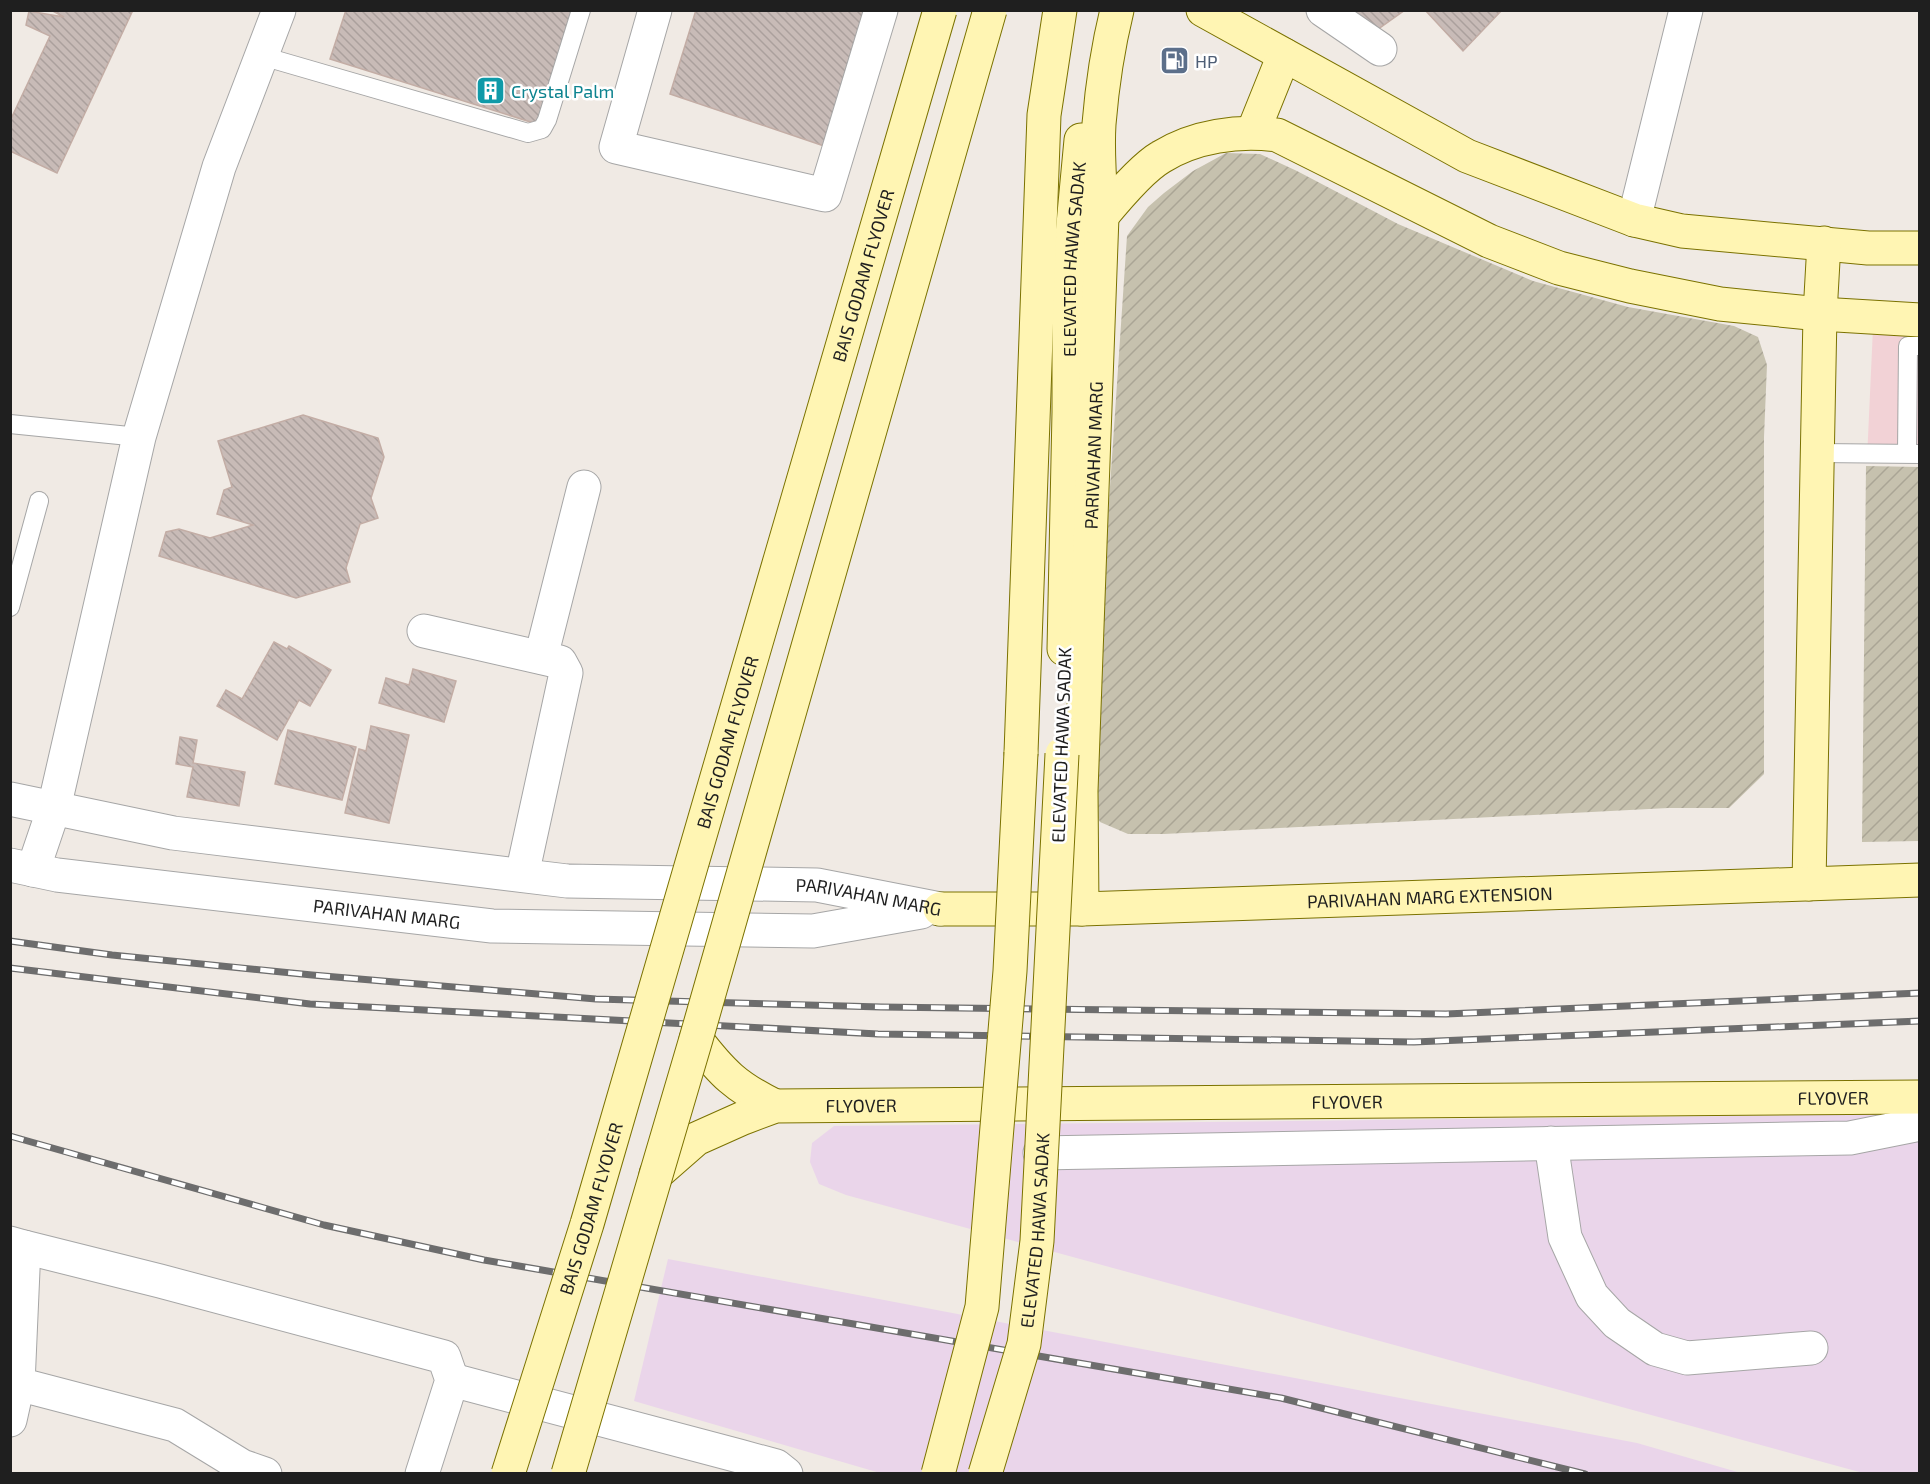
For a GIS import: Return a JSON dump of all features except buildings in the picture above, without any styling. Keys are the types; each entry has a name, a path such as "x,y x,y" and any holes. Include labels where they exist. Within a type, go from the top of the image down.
{"main road":[{"name":"BAIS GODAM FLYOVER","path":"508,1473 587,1224 940,10"},
{"path":"568,1473 696,1039 990,10"},
{"name":"ELEVATED HAWA SADAK","path":"938,1473 982,1307 1010,982 1021,753 1044,116 1060,10"},
{"name":"ELEVATED HAWA SADAK","path":"985,1473 1024,1344 1037,1241 1062,754 1069,412 1069,267 1096,10"},
{"path":"1102,216 1098,166 1099,125 1117,10"},
{"path":"1203,10 1467,156 1634,220 1682,231 1868,248 1920,248"},
{"path":"1253,132 1284,55"},
{"path":"1102,216 1120,194 1160,157 1203,138 1253,132 1277,135 1489,242 1559,268 1630,286 1720,304 1920,321"},
{"name":"PARIVAHAN MARG","path":"1082,909 1081,791 1102,216"},
{"path":"1809,884 1820,314 1824,243"},
{"name":"PARIVAHAN MARG EXTENSION","path":"940,909 1082,909 1920,880"},
{"name":"FLYOVER","path":"696,1039 718,1068 747,1092 775,1106"},
{"name":"FLYOVER","path":"656,1174 696,1139 775,1106 1920,1097"}],"street":[{"path":"22,867 54,808 139,437 219,167 279,10"},
{"path":"655,10 616,147 825,195 881,10"},
{"path":"1323,10 1380,49"},
{"path":"1634,220 1686,10"},
{"path":"541,657 584,488"},
{"path":"424,631 560,662 566,673 522,875"},
{"name":"PARIVAHAN MARG","path":"10,799 173,833 567,881 817,885 940,909"},
{"name":"PARIVAHAN MARG","path":"22,867 57,875 492,926 813,931 940,909"},
{"path":"1040,1152 1850,1138 1915,1125 1920,1119"},
{"path":"1551,1143 1565,1237 1592,1296 1617,1323 1655,1349 1687,1358 1811,1348"},
{"path":"10,1420 18,1384 17,1245 444,1357 452,1380 422,1473"},
{"path":"452,1380 776,1466 786,1473"},
{"path":"18,1384 175,1425 242,1466 265,1473"}],"lane":[{"path":"262,56 528,133 542,129 547,120 580,10"},
{"path":"1818,453 1913,454 1908,346 1920,346"},
{"path":"10,424 139,437"},
{"path":"10,607 39,501"}],"shaded area":[{"path":"1226,153 1260,154 1398,224 1533,281 1628,307 1734,326 1758,337 1767,365 1764,437 1764,774 1729,808 1668,808 1164,834 1128,834 1100,822 1090,802 1091,767 1127,236 1148,207 1164,193 1193,171"},
{"path":"1919,326 1919,460 1867,459 1873,328"},
{"path":"1866,466 1919,467 1919,841 1862,842"},
{"path":"1919,1114 1919,1473 1863,1473 846,1195 819,1184 810,1162 812,1143 834,1126"},
{"path":"668,1259 1637,1443 1741,1473 880,1473 634,1401"}],"railway":[{"path":"10,941 112,955 312,975 596,999 881,1007 1446,1014 1920,993"},
{"path":"10,968 310,1004 878,1034 1414,1042 1920,1021"},
{"path":"10,1136 324,1225 484,1260 1281,1398 1585,1474"}],"place":[{"name":"HP","path":"1174,61"},
{"name":"Crystal Palm","path":"490,91"}]}
